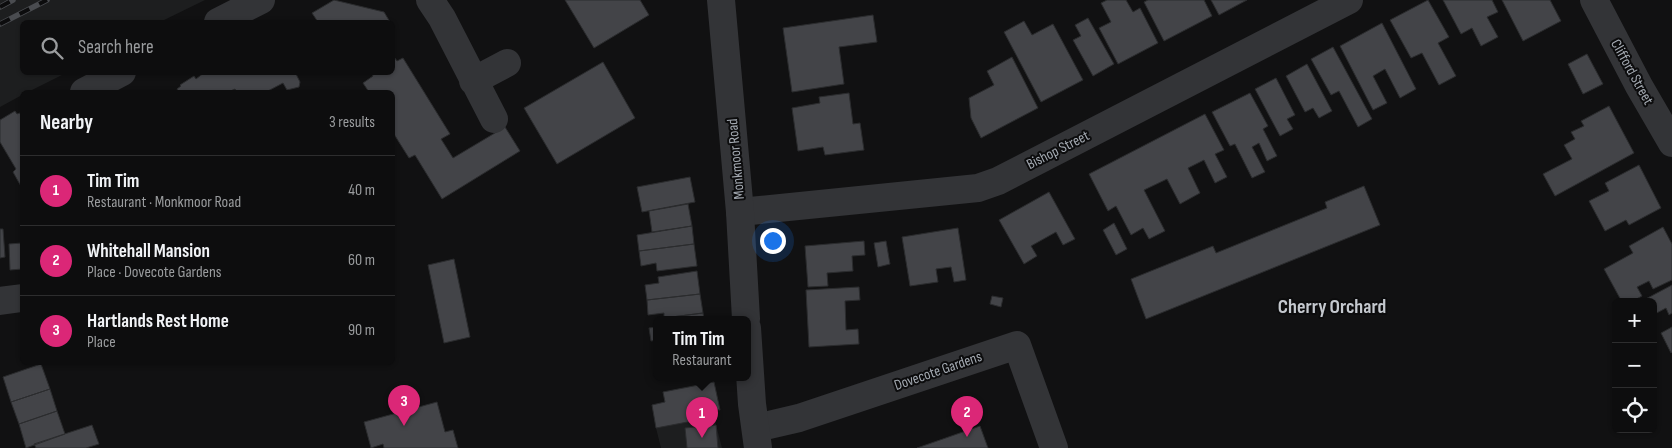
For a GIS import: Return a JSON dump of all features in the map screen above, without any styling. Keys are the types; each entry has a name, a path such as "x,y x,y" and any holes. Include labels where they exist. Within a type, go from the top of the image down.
{"street":[{"path":"222,20 261,0"},
{"path":"430,0 442,18 494,119"},
{"name":"Monkmoor Road","path":"721,0 740,212 746,316"},
{"name":"Bishop Street","path":"740,212 978,188 998,181 1349,0"},
{"name":"Clifford Street","path":"1594,0 1639,86 1672,143"},
{"path":"473,81 507,63"},
{"path":"88,90 116,75"},
{"path":"0,301 20,298"},
{"name":"Dovecote Gardens","path":"757,438 799,418 1017,345 1054,448"},
{"path":"750,381 757,438"}],"shaded area":[{"path":"0,0 205,0 164,20 20,20 20,75 62,75 32,90 20,90 20,96 0,107"},
{"path":"714,417 722,448 661,448 656,428"}],"building":[{"path":"334,0 384,12 389,20 317,20 312,13"},
{"path":"565,0 640,0 649,15 594,48"},
{"path":"1107,0 1126,0 1133,12 1140,8 1158,43 1118,64 1099,28 1111,22 1101,3"},
{"path":"1148,0 1204,0 1212,16 1164,41 1144,2"},
{"path":"1211,0 1247,0 1219,15"},
{"path":"1428,0 1449,37 1438,43 1456,76 1439,85 1422,53 1411,58 1390,20"},
{"path":"1443,0 1492,0 1498,12 1487,17 1498,37 1481,46 1472,28 1461,34"},
{"path":"1502,0 1550,0 1561,21 1523,41"},
{"path":"873,15 877,42 839,47 844,84 792,92 783,28"},
{"path":"1088,18 1114,64 1093,76 1073,40 1081,36 1075,25"},
{"path":"1024,21 1032,35 1053,24 1083,80 1041,102 1004,32"},
{"path":"1382,23 1416,89 1400,98 1385,69 1373,76 1387,103 1373,110 1340,46"},
{"path":"1333,47 1372,119 1358,127 1339,91 1331,95 1311,59"},
{"path":"1587,54 1603,84 1583,94 1568,64"},
{"path":"1012,57 1038,108 981,138 971,118 969,98 994,85 987,71"},
{"path":"395,58 397,61 403,58 450,134 441,139 453,158 505,127 520,151 442,199 415,155 409,158 395,136 395,90 368,90 363,83 373,76 395,75"},
{"path":"603,62 635,118 557,164 524,108"},
{"path":"1307,64 1332,111 1319,118 1313,108 1305,112 1286,76"},
{"path":"201,75 296,75 300,82 299,87 287,90 283,83 270,90 177,89 194,76 196,79"},
{"path":"1276,78 1295,115 1287,119 1293,129 1280,136 1255,89"},
{"path":"849,93 853,124 860,123 864,150 825,155 823,147 798,151 792,108 820,103 819,97"},
{"path":"1250,93 1268,126 1263,129 1277,156 1267,161 1259,143 1252,147 1265,172 1252,178 1235,144 1230,146 1212,112"},
{"path":"1609,106 1634,153 1555,196 1543,174 1572,159 1564,145 1575,139 1571,132 1584,126 1581,121"},
{"path":"15,111 17,114 20,113 20,184 13,172 16,169 0,142 0,120"},
{"path":"1205,114 1224,150 1215,154 1227,177 1215,183 1204,160 1188,168 1200,193 1180,204 1167,179 1144,190 1165,231 1149,239 1143,228 1131,235 1116,206 1108,211 1089,174"},
{"path":"1639,165 1661,208 1629,225 1626,220 1605,231 1589,201 1609,191 1605,183"},
{"path":"690,177 695,202 642,212 637,187"},
{"path":"1364,186 1380,225 1146,319 1131,279 1213,246 1216,253 1327,208 1325,202"},
{"path":"1049,192 1075,239 1063,245 1056,232 1031,246 1037,256 1024,264 999,220"},
{"path":"688,204 692,226 652,232 649,211"},
{"path":"1114,223 1127,249 1116,255 1103,230"},
{"path":"692,226 694,244 639,251 637,235"},
{"path":"1663,227 1672,244 1672,280 1653,289 1649,281 1637,287 1642,296 1638,298 1620,298 1604,269 1633,253 1629,246"},
{"path":"958,228 966,280 954,282 951,267 936,269 938,282 910,286 902,237"},
{"path":"0,229 3,229 5,257 0,258"},
{"path":"864,241 865,255 852,256 853,271 827,273 828,286 808,287 805,246"},
{"path":"886,241 890,264 878,267 874,243"},
{"path":"20,243 20,269 10,270 9,244"},
{"path":"694,244 697,266 657,271 656,263 641,266 639,251"},
{"path":"454,259 470,337 444,343 428,265"},
{"path":"697,271 700,294 647,300 645,285 659,283 658,277"},
{"path":"1672,285 1672,313 1669,315 1666,308 1657,313 1657,298 1648,298"},
{"path":"859,287 860,300 845,301 846,330 858,329 859,344 809,347 806,290"},
{"path":"700,294 703,313 680,316 664,316 664,313 648,315 647,300"},
{"path":"992,296 1003,298 1001,307 990,304"},
{"path":"703,313 704,316 680,316"},
{"path":"1672,327 1672,352 1671,353 1661,333"},
{"path":"649,328 653,328 653,341 651,341"},
{"path":"41,365 50,389 11,402 3,377"},
{"path":"714,382 720,410 713,409 714,417 656,428 652,405 665,402 663,392"},
{"path":"50,389 57,411 19,424 11,402"},
{"path":"437,402 445,432 453,430 458,448 384,448 383,444 371,448 364,422"},
{"path":"57,411 65,434 26,448 19,424"},
{"path":"92,425 99,444 86,448 36,448 34,444"},
{"path":"716,425 718,448 687,448 685,428"},
{"path":"980,426 988,448 917,448"}],"railway":[{"path":"0,7 13,0"},
{"path":"0,24 47,0"}],"place":[{"name":"Hartlands Rest Home","path":"404,426"},
{"name":"Whitehall Mansion","path":"967,437"},
{"name":"Tim Tim","path":"702,438"}],"district":[{"name":"Cherry Orchard","path":"1332,307"}]}
